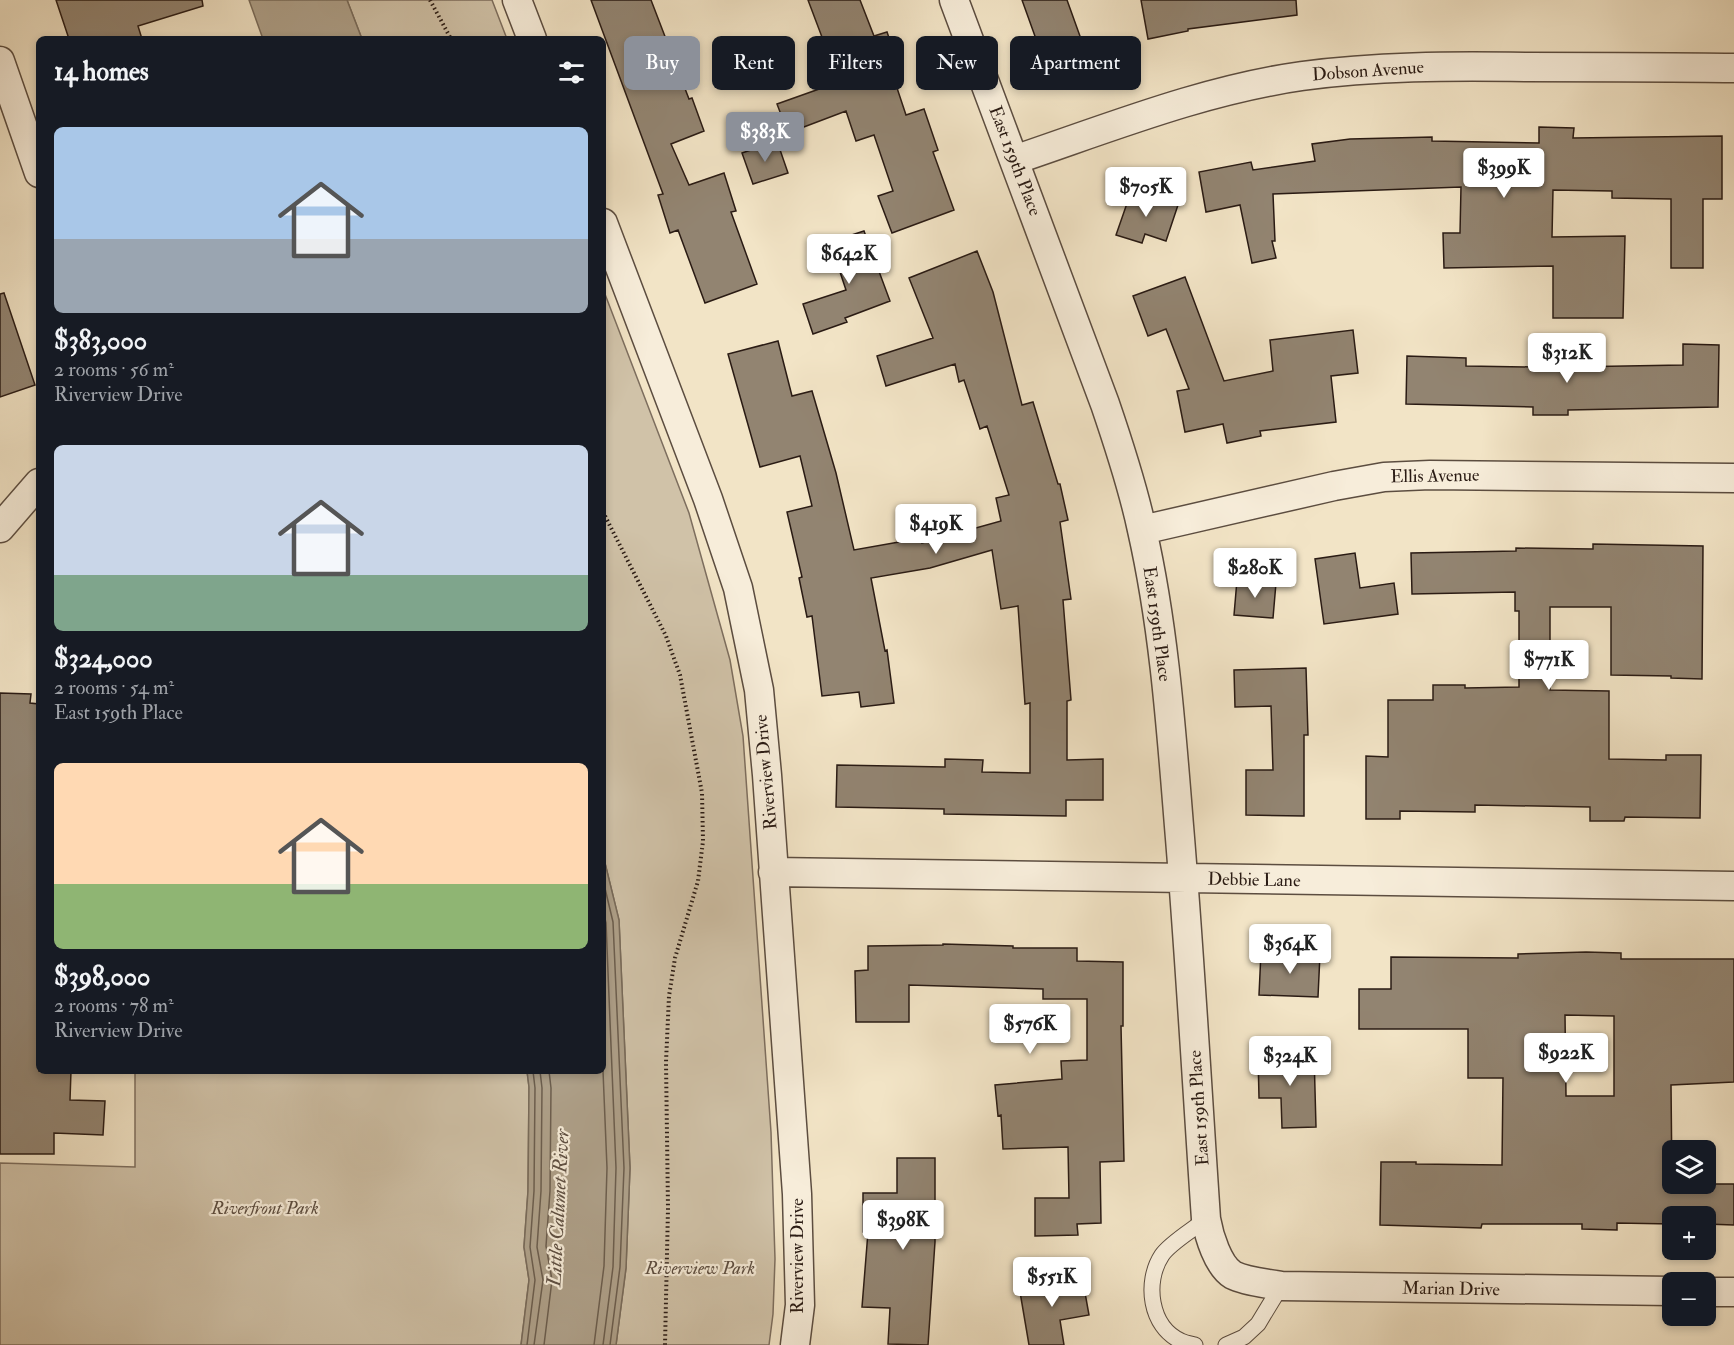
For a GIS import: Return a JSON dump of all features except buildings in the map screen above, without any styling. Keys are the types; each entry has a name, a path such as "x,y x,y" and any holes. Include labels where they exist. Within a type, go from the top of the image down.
{"street":[{"path":"518,0 531,36"},
{"name":"East 159th Place","path":"954,0 1105,404 1127,469 1142,530 1158,617 1169,708 1184,879 1206,1220 1210,1240 1232,1274"},
{"path":"0,61 8,109 36,167"},
{"name":"Dobson Avenue","path":"1014,160 1184,103 1247,86 1302,76 1364,69 1433,66 1734,68"},
{"name":"Riverview Drive","path":"606,232 708,499 738,588 759,690 797,1194 800,1305 795,1345"},
{"name":"Ellis Avenue","path":"1142,530 1334,486 1384,477 1430,475 1734,478"},
{"path":"0,528 36,486"},
{"name":"Debbie Lane","path":"773,872 1734,886"},
{"name":"Marian Drive","path":"1232,1274 1281,1286 1662,1291"},
{"path":"1716,1292 1734,1292"}],"lane":[{"path":"1195,1345 1181,1341 1165,1329 1156,1312 1151,1293 1153,1272 1163,1253 1206,1220"},
{"path":"1226,1345 1244,1337 1258,1324 1281,1286"}],"path":[{"path":"430,0 449,36"},
{"path":"606,518 666,636 680,675 702,793 704,841 698,881 675,958 669,996 666,1062 668,1208 665,1345"}],"green space":[{"path":"347,0 492,0 506,36 361,36"},
{"name":"Riverview Park","path":"606,297 689,513 730,660 743,736 771,1132 775,1259 773,1314 769,1345 616,1345 626,1268 630,1168 619,920 606,867"},
{"name":"Riverfront Park","path":"135,1074 527,1074 528,1191 524,1247 529,1280 521,1345 0,1345 0,1163 135,1167"}],"water":[{"path":"249,0 347,0 361,36 262,36"},
{"name":"Little Calumet River","path":"606,867 619,920 630,1168 626,1268 616,1345 521,1345 529,1280 524,1247 528,1191 527,1074 606,1074"}]}
